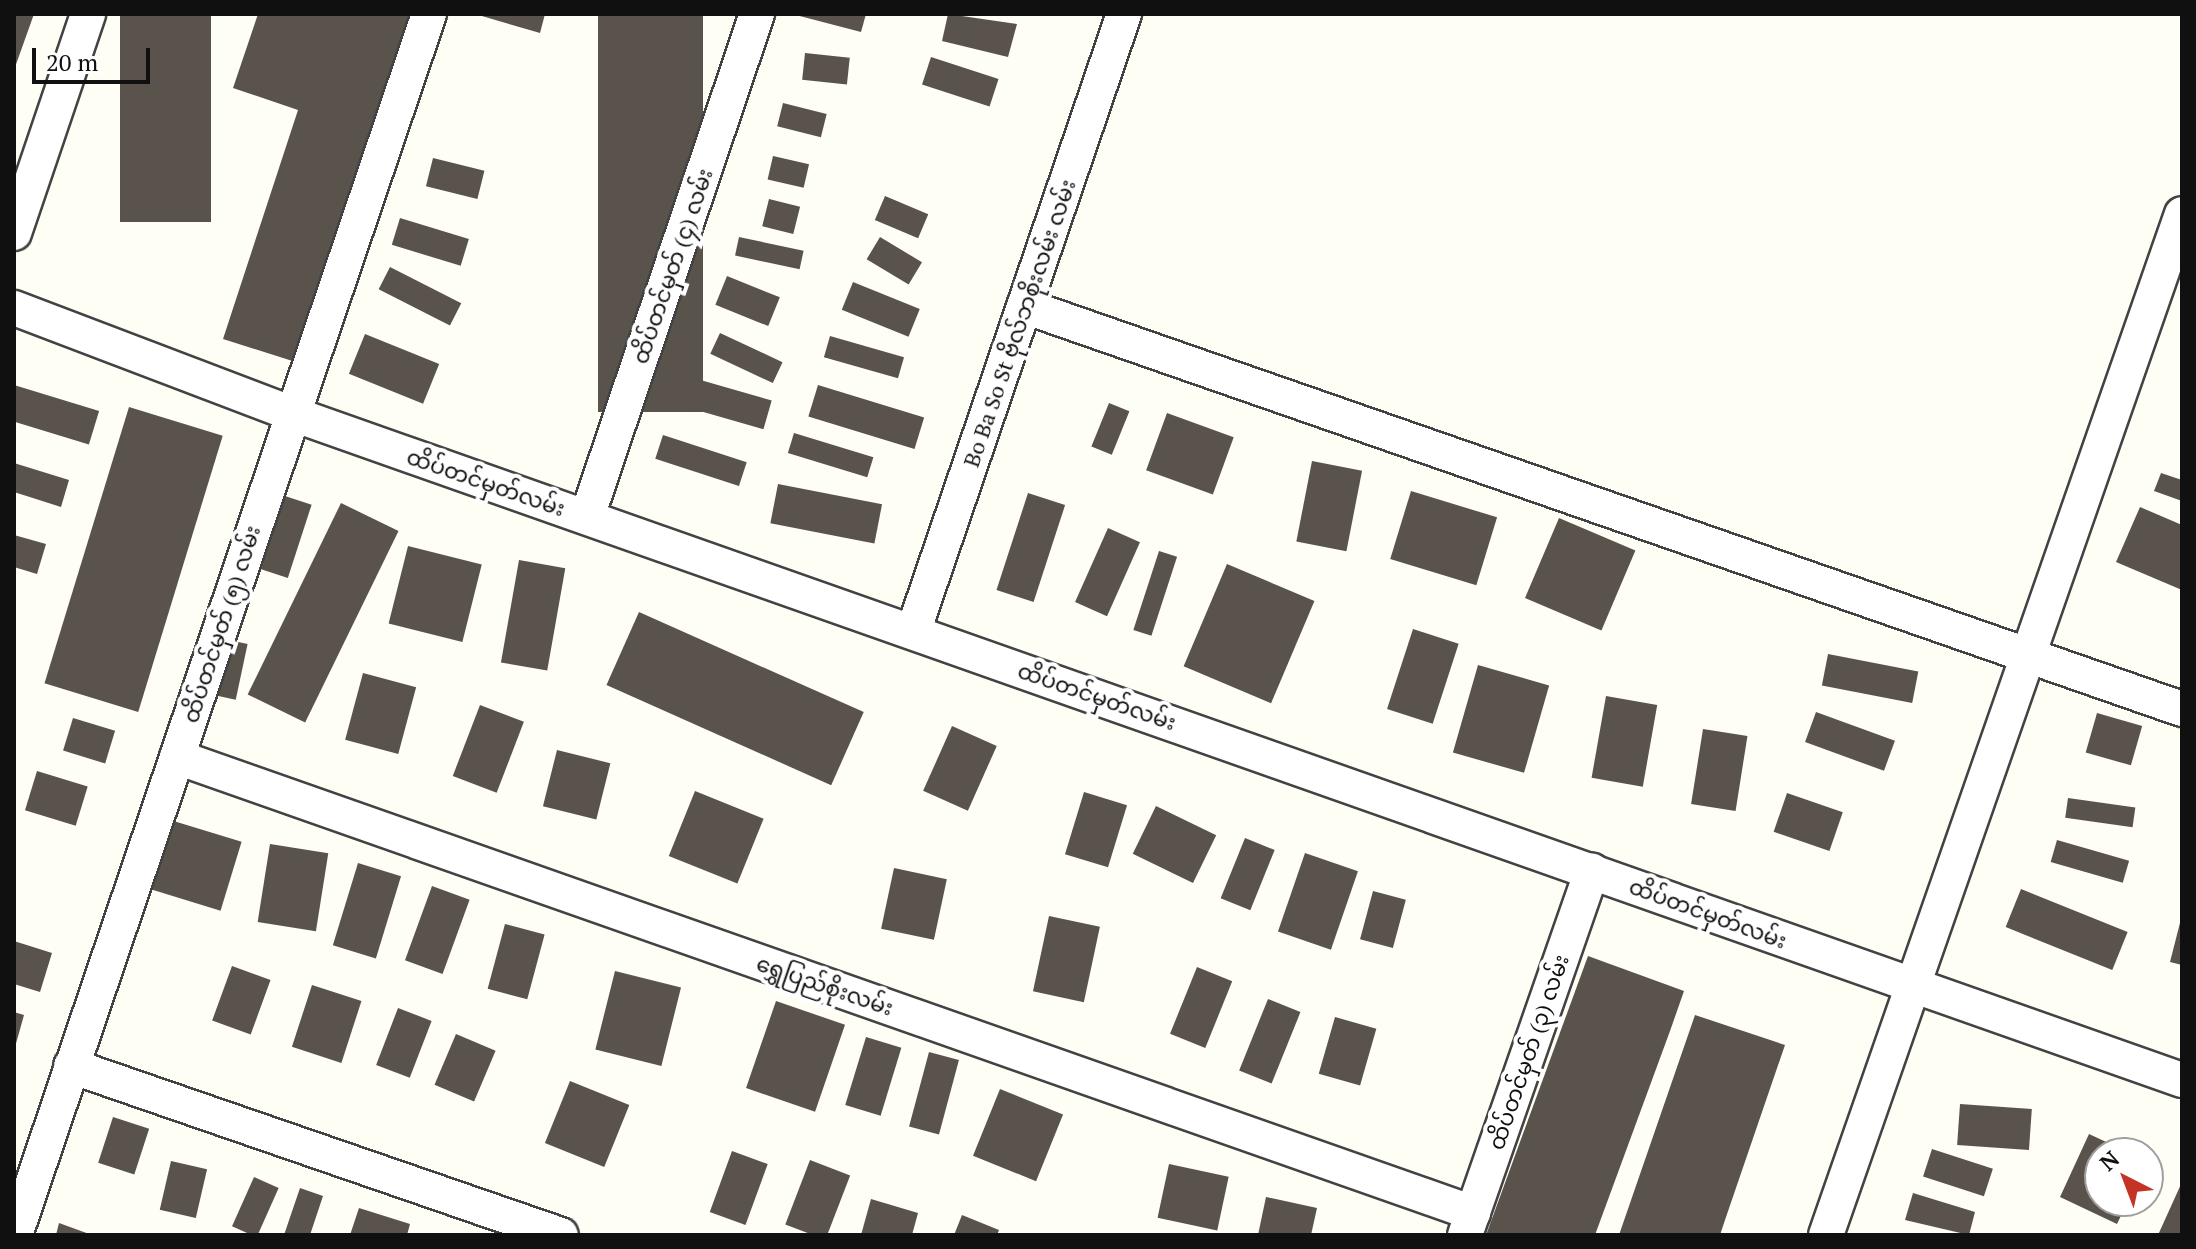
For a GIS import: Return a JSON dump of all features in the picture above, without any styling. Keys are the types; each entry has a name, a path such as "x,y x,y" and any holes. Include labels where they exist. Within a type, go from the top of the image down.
{"street":[{"path":"14,233 88,14"},
{"name":"ထိပ်တင်မှတ် (၅) လမ်း","path":"15,1235 290,413 429,14"},
{"name":"ထိပ်တင်မှတ် (၄) လမ်း","path":"587,517 757,14"},
{"name":"Bo Ba So St ဗိုလ်ဘစိုးလမ်း လမ်း","path":"913,632 1124,14"},
{"path":"1826,1235 1909,987 2182,214"},
{"path":"1024,306 2029,653 2182,709"},
{"name":"ထိပ်တင်မှတ်လမ်း","path":"14,308 290,413 1592,870 1909,987 2182,1080"},
{"name":"ရွှေပြည်စိုးလမ်း","path":"177,757 1469,1224"},
{"name":"ထိပ်တင်မှတ် (၃) လမ်း","path":"1469,1224 1592,870"},
{"path":"71,1066 561,1235"}],"building":[{"path":"14,14 34,14 14,70"},
{"path":"120,14 211,14 211,222 120,222"},
{"path":"258,14 419,14 305,365 223,339 298,110 233,88"},
{"path":"475,14 545,14 540,33"},
{"path":"598,14 703,14 703,412 598,412"},
{"path":"792,14 866,14 861,32"},
{"path":"948,14 1017,24 1008,57 942,41"},
{"path":"805,53 850,58 847,85 802,80"},
{"path":"931,57 999,79 990,107 922,85"},
{"path":"783,103 827,114 821,137 777,126"},
{"path":"773,156 809,164 804,188 768,179"},
{"path":"433,158 484,171 477,199 426,186"},
{"path":"885,196 928,214 918,238 875,220"},
{"path":"769,199 800,207 793,234 762,226"},
{"path":"400,218 469,239 461,266 392,245"},
{"path":"739,237 804,251 800,269 735,256"},
{"path":"880,237 922,262 909,285 867,259"},
{"path":"390,267 461,303 450,326 379,289"},
{"path":"727,276 780,297 768,326 715,305"},
{"path":"853,282 920,309 909,337 842,310"},
{"path":"720,333 783,362 773,383 710,354"},
{"path":"365,334 439,364 423,404 349,374"},
{"path":"830,336 904,357 898,378 824,357"},
{"path":"690,377 772,400 763,429 682,406"},
{"path":"14,385 99,411 89,444 14,422"},
{"path":"818,385 924,417 915,449 808,417"},
{"path":"1109,403 1129,411 1112,455 1091,447"},
{"path":"129,407 223,436 138,712 45,683"},
{"path":"1167,413 1234,437 1213,495 1146,470"},
{"path":"794,433 873,457 867,477 788,453"},
{"path":"663,435 747,462 739,486 655,459"},
{"path":"1312,461 1362,471 1346,551 1296,541"},
{"path":"14,463 69,480 61,507 14,492"},
{"path":"2161,473 2182,480 2182,501 2154,491"},
{"path":"778,484 882,504 874,543 770,523"},
{"path":"1411,491 1497,517 1476,585 1390,559"},
{"path":"1028,493 1065,505 1034,602 996,590"},
{"path":"285,496 312,505 288,578 261,569"},
{"path":"341,503 399,531 305,722 248,694"},
{"path":"2140,507 2182,525 2182,590 2116,562"},
{"path":"1559,518 1635,550 1601,631 1525,598"},
{"path":"1108,528 1140,542 1107,616 1075,602"},
{"path":"14,535 46,544 37,574 14,567"},
{"path":"408,546 482,564 462,642 389,624"},
{"path":"1159,551 1177,557 1151,636 1133,630"},
{"path":"519,560 565,568 547,671 501,662"},
{"path":"1227,564 1314,601 1271,703 1184,666"},
{"path":"639,612 864,712 831,785 606,685"},
{"path":"1413,629 1459,644 1433,724 1387,709"},
{"path":"229,640 248,644 236,700 217,696"},
{"path":"1828,654 1918,672 1912,703 1822,685"},
{"path":"1478,665 1549,685 1524,773 1453,752"},
{"path":"363,673 416,687 398,754 345,740"},
{"path":"1606,696 1657,705 1643,787 1592,778"},
{"path":"480,705 524,722 497,793 453,776"},
{"path":"1816,712 1895,741 1884,771 1805,742"},
{"path":"2097,713 2142,726 2131,765 2086,752"},
{"path":"73,718 115,731 105,763 63,751"},
{"path":"952,726 997,746 968,811 923,791"},
{"path":"1703,729 1747,736 1736,811 1691,804"},
{"path":"557,750 610,763 596,820 543,806"},
{"path":"37,771 88,786 76,826 25,810"},
{"path":"695,791 764,819 737,884 669,856"},
{"path":"1084,792 1127,805 1108,867 1065,854"},
{"path":"1787,793 1843,812 1829,851 1774,832"},
{"path":"2068,798 2135,807 2133,827 2065,818"},
{"path":"1156,806 1216,835 1193,883 1133,854"},
{"path":"167,819 242,842 221,911 146,888"},
{"path":"1245,838 1275,850 1250,910 1221,898"},
{"path":"2057,840 2129,861 2123,883 2051,862"},
{"path":"270,844 328,853 316,931 258,922"},
{"path":"1305,853 1358,871 1331,950 1278,931"},
{"path":"358,863 401,876 376,958 333,945"},
{"path":"894,868 947,879 934,940 881,929"},
{"path":"432,886 470,900 443,974 405,960"},
{"path":"2021,889 2128,932 2112,970 2006,927"},
{"path":"1373,891 1406,900 1393,948 1360,939"},
{"path":"2182,915 2182,965 2170,962"},
{"path":"1049,916 1100,927 1084,1002 1033,991"},
{"path":"505,924 545,935 527,999 488,989"},
{"path":"14,941 52,953 40,992 14,984"},
{"path":"1588,956 1684,991 1670,1031 1595,1235 1486,1235"},
{"path":"232,966 271,980 251,1035 212,1021"},
{"path":"1197,967 1232,981 1205,1048 1170,1034"},
{"path":"615,971 681,987 661,1066 595,1050"},
{"path":"312,985 361,1001 341,1063 292,1047"},
{"path":"1268,999 1300,1012 1272,1084 1239,1070"},
{"path":"776,1001 845,1025 815,1112 746,1088"},
{"path":"398,1008 432,1021 410,1078 376,1065"},
{"path":"14,1012 24,1015 15,1047 14,1047"},
{"path":"1695,1015 1785,1045 1720,1235 1619,1235"},
{"path":"1335,1017 1376,1029 1360,1086 1319,1074"},
{"path":"456,1034 496,1051 474,1101 435,1085"},
{"path":"866,1037 901,1048 881,1116 845,1105"},
{"path":"929,1052 959,1060 939,1134 909,1126"},
{"path":"570,1081 629,1105 604,1167 545,1143"},
{"path":"1000,1089 1063,1114 1036,1181 973,1156"},
{"path":"1960,1104 2032,1109 2029,1150 1957,1145"},
{"path":"113,1117 149,1129 134,1174 98,1163"},
{"path":"2084,1145 2084,1208 2060,1197"},
{"path":"1932,1149 1993,1169 1984,1196 1923,1177"},
{"path":"732,1151 768,1164 745,1225 710,1212"},
{"path":"810,1160 850,1175 827,1235 813,1235 785,1224"},
{"path":"171,1161 207,1169 196,1218 160,1210"},
{"path":"1169,1164 1229,1177 1217,1230 1158,1218"},
{"path":"254,1177 279,1188 258,1235 232,1226"},
{"path":"2182,1182 2182,1235 2158,1235"},
{"path":"300,1188 323,1196 310,1235 284,1235"},
{"path":"1913,1193 1975,1212 1969,1235 1905,1220"},
{"path":"1266,1197 1317,1208 1311,1235 1258,1235"},
{"path":"871,1199 918,1213 912,1235 861,1235"},
{"path":"359,1208 410,1224 407,1235 350,1235"},
{"path":"962,1215 999,1230 997,1235 954,1235"},
{"path":"2102,1217 2120,1217 2117,1224"},
{"path":"59,1223 92,1235 56,1235"}]}
